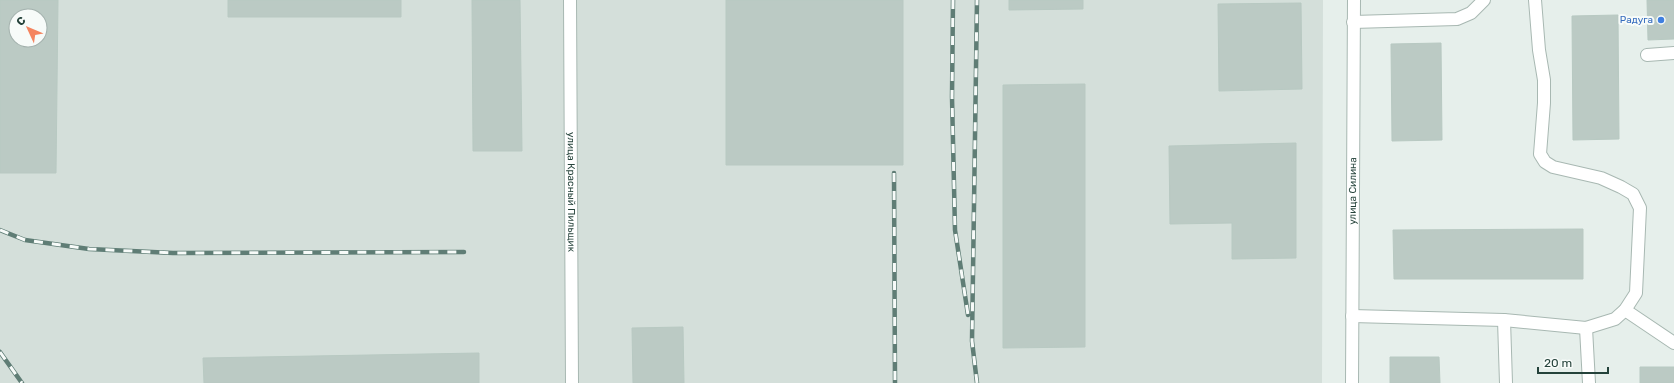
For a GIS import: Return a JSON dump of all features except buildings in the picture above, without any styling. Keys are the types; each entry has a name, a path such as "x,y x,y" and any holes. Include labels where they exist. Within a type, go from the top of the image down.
{"street":[{"name":"улица Красный Пильщик","path":"570,0 572,383"},
{"name":"улица Силина","path":"1352,383 1354,0"},
{"path":"1353,22 1457,19 1471,13 1484,0"},
{"path":"1352,316 1504,320 1586,328 1615,319 1625,310 1636,293 1640,208 1633,194 1601,178 1552,167 1545,162 1540,154 1544,103 1544,80 1539,50 1535,0"},
{"path":"1647,55 1674,53"},
{"path":"1625,310 1674,343"},
{"path":"1504,320 1506,383"},
{"path":"1586,328 1590,383"}],"shaded area":[{"path":"0,0 1323,0 1322,383 0,383"}],"railway":[{"path":"953,0 952,97 955,230 968,315"},
{"path":"977,0 972,341 977,383"},
{"path":"894,173 895,383"},
{"path":"0,230 25,240 89,249 173,253 464,252"},
{"path":"0,352 22,383"}],"place":[{"name":"Радуга","path":"1661,20"}]}
